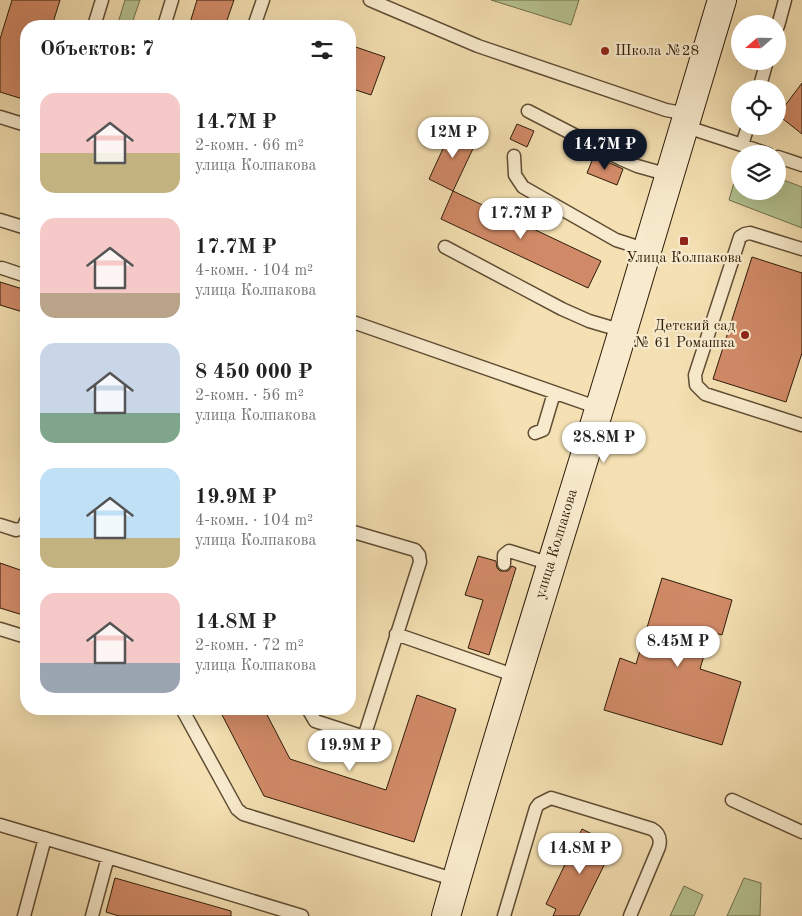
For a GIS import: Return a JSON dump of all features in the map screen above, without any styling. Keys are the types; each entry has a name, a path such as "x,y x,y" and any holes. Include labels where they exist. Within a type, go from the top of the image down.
{"street":[{"name":"улица Колпакова","path":"446,916 516,676 623,332 722,0"}],"lane":[{"path":"96,20 102,0"},
{"path":"166,20 172,0"},
{"path":"256,20 263,0"},
{"path":"370,0 478,46 666,110 742,145 745,135"},
{"path":"781,15 785,0"},
{"path":"528,111 621,159 637,166 669,175"},
{"path":"0,117 20,123"},
{"path":"514,156 515,175 523,186 616,240 647,250"},
{"path":"786,160 802,165"},
{"path":"0,220 20,226"},
{"path":"801,423 705,394 696,385 695,374 740,237 750,233 802,249"},
{"path":"445,247 562,309 623,332"},
{"path":"2,268 20,274"},
{"path":"356,323 599,408"},
{"path":"536,433 542,430 554,393"},
{"path":"0,525 20,530"},
{"path":"312,715 315,721 358,735 365,734 420,562 419,555 415,550 356,533"},
{"path":"504,564 504,555 509,551 552,564"},
{"path":"0,629 20,635"},
{"path":"396,634 516,676"},
{"path":"185,715 237,808 243,814 426,869 456,880"},
{"path":"504,916 536,808 545,800 556,798 652,829 656,832 660,841 659,847 630,916"},
{"path":"732,800 802,832"},
{"path":"0,825 302,916"},
{"path":"24,916 45,838"},
{"path":"92,916 108,857"}],"green space":[{"path":"125,0 140,0 133,20 119,20"},
{"path":"491,0 579,0 571,25"},
{"path":"786,181 802,187 802,228 729,200 731,193 731,200 786,200"},
{"path":"744,878 761,883 760,916 727,916"},
{"path":"684,886 703,895 694,916 670,916"}],"building":[{"path":"12,0 60,0 54,20 20,20 20,98 0,92 0,39"},
{"path":"197,0 234,0 227,20 191,20"},
{"path":"356,47 385,57 371,95 356,90"},
{"path":"802,83 802,134 786,121 786,104"},
{"path":"517,124 534,131 527,147 510,139"},
{"path":"453,127 478,138 453,191 429,179"},
{"path":"594,156 623,169 617,185 587,173"},
{"path":"453,191 601,261 588,288 441,219"},
{"path":"752,257 802,273 802,353 786,402 713,379"},
{"path":"0,282 20,288 20,311 0,305"},
{"path":"478,556 496,561 497,568 500,571 508,571 512,566 516,568 489,655 468,648 483,600 465,595"},
{"path":"0,563 20,570 20,614 0,608"},
{"path":"662,578 732,600 722,635 711,632 700,669 741,682 722,745 604,710 620,658 636,664"},
{"path":"417,695 456,709 414,842 264,796 222,715 267,715 290,759 386,790"},
{"path":"582,829 614,845 579,916 553,916 556,909 546,904"},
{"path":"115,878 231,911 231,916 119,916 106,912"}],"place":[{"name":"Школа №28","path":"605,51"},
{"name":"Улица Колпакова","path":"684,241"},
{"name":"Детский сад № 61 Ромашка","path":"745,335"}]}
